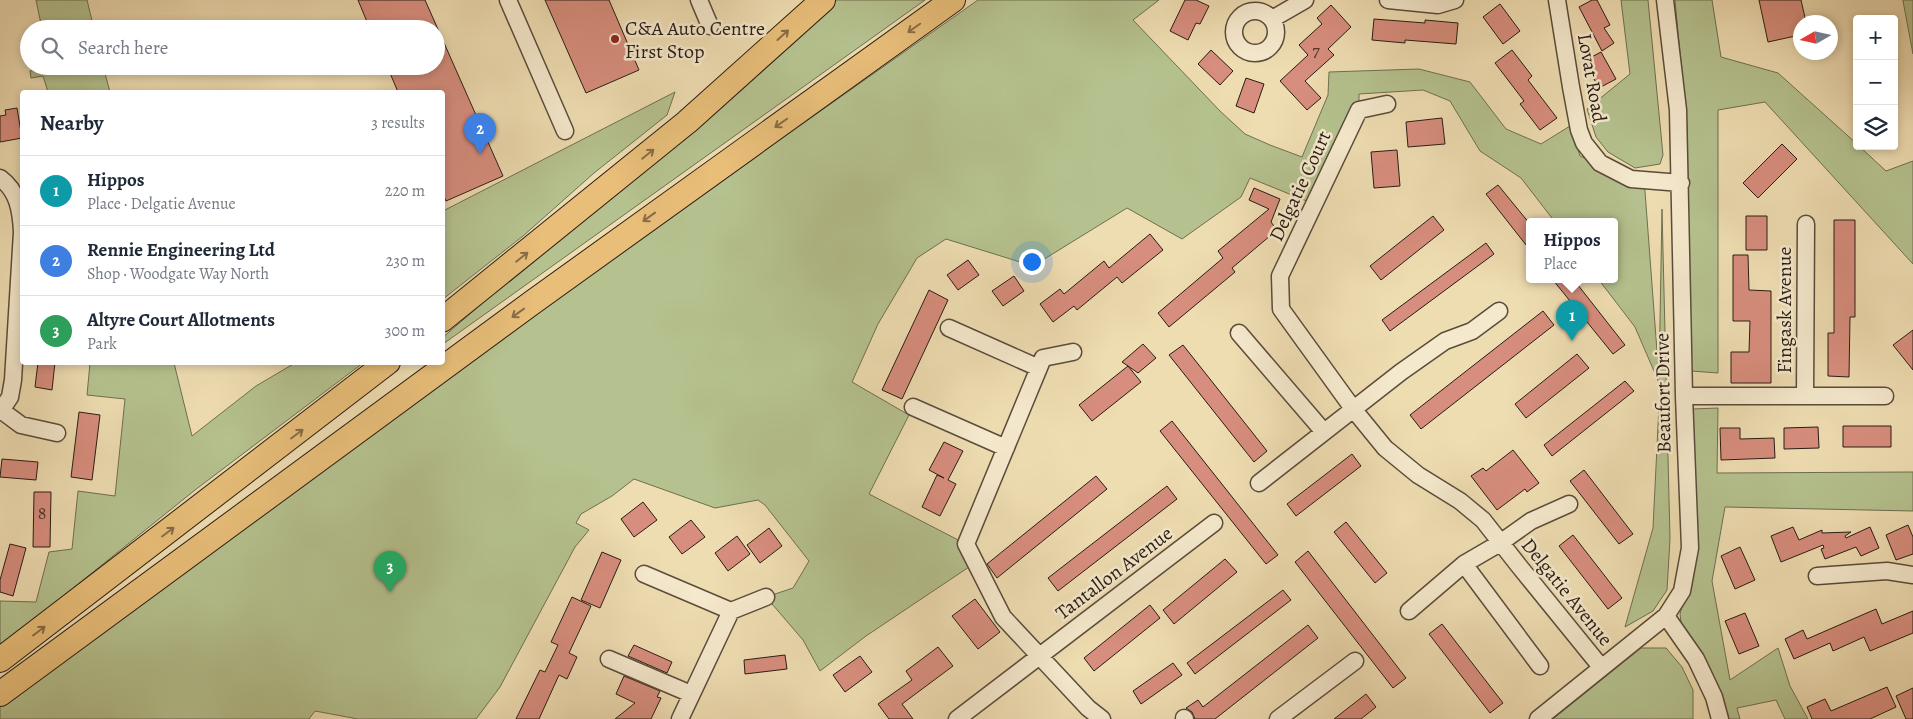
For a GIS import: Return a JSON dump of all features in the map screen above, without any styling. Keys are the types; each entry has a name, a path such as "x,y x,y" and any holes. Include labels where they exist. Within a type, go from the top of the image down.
{"highway":[{"path":"445,318 687,122 823,0"},
{"path":"0,694 548,291 953,0"},
{"path":"0,660 384,365"}],"street":[{"path":"508,0 565,131"},
{"path":"699,0 710,26"},
{"path":"1272,19 1306,0"},
{"path":"1388,0 1438,5 1455,0"},
{"name":"Lovat Road","path":"1557,0 1579,130 1584,143 1600,163 1631,179 1681,183"},
{"name":"Beaufort Drive","path":"1538,719 1666,616 1682,591 1690,548 1684,396 1678,110 1665,0"},
{"name":"Delgatie Court","path":"1281,309 1280,276 1359,110 1387,104"},
{"path":"0,178 8,183 20,210"},
{"name":"Fingask Avenue","path":"1805,396 1806,224"},
{"path":"20,269 14,380 10,397 1,412 21,424 57,433"},
{"name":"Delgatie Avenue","path":"1281,309 1354,410 1385,448 1418,475 1460,501 1483,520 1601,667"},
{"path":"1259,483 1401,372 1445,341 1472,331 1498,311"},
{"path":"949,328 1039,368"},
{"path":"1238,333 1324,432"},
{"path":"1072,352 1043,358 966,544 1003,617 1088,708 1102,719"},
{"name":"Fingask Avenue","path":"1684,396 1885,396"},
{"path":"913,407 1006,448"},
{"name":"Delgatie Avenue","path":"1409,611 1464,564 1500,543 1531,521 1569,504"},
{"name":"Tantallon Avenue","path":"958,719 1214,524"},
{"path":"1464,564 1540,666"},
{"path":"1817,576 1887,571 1913,575"},
{"path":"644,574 731,611"},
{"path":"680,719 731,611 766,597"},
{"path":"1666,616 1696,659 1714,698 1720,719"},
{"path":"608,659 692,694"},
{"path":"1278,719 1355,661"}],"green space":[{"path":"36,0 87,0 92,20 40,20"},
{"path":"834,0 925,0 445,343 445,335"},
{"path":"978,0 1159,0 1133,20 1220,111 1245,134 1302,157 1328,95 1329,72 1419,69 1470,82 1506,129 1541,144 1570,126 1580,156 1625,177 1644,178 1659,378 1662,209 1670,539 1667,590 1653,611 1625,627 1653,528 1660,385 1635,327 1601,283 1618,283 1618,218 1552,218 1521,178 1480,151 1450,101 1423,90 1359,94 1359,110 1314,204 1250,178 1241,197 1182,239 1127,208 1033,266 946,239 917,258 878,324 852,382 909,415 869,494 966,544 975,563 866,636 820,671 803,640 766,597 793,588 809,561 765,505 758,500 715,508 634,479 612,496 581,514 576,523 589,530 575,547 500,687 476,719 358,719 315,711 309,719 0,719 0,701 504,334"},
{"path":"1621,0 1648,0 1663,155 1660,164 1635,168 1608,152 1596,137 1587,109 1630,74"},
{"path":"1675,0 1712,0 1721,57 1778,73 1853,140 1853,150 1863,150 1886,171 1913,161 1913,264 1765,102 1718,110 1718,373 1691,371 1687,129"},
{"path":"1913,0 1913,54 1903,1"},
{"path":"31,75 105,75 109,90 47,90 43,76 31,78"},
{"path":"675,92 667,115 594,173 523,236 445,297 445,210"},
{"path":"90,365 174,365 192,436 256,386 292,365 360,365 195,490 0,647 0,601 36,602 49,552 72,549 78,491 115,496 125,399 87,395"},
{"path":"1718,408 1717,473 1913,472 1913,511 1725,507 1712,581 1730,680 1778,648 1790,686 1808,719 1785,719 1776,700 1737,708 1740,719 1727,719 1682,631 1680,614 1695,561 1692,409"},
{"path":"1641,648 1666,648 1682,667 1693,690 1693,719 1553,719"}],"building":[{"path":"358,0 425,0 434,20 366,20"},
{"path":"545,0 609,0 639,70 586,93"},
{"path":"1185,0 1196,0 1209,6 1200,24 1196,23 1188,40 1170,31"},
{"path":"1592,0 1597,0 1610,25 1604,28 1614,43 1602,51 1579,7"},
{"path":"1759,0 1801,0 1804,15 1793,15 1793,37 1768,42"},
{"path":"1500,4 1520,31 1503,44 1483,17"},
{"path":"1331,5 1351,27 1328,49 1334,55 1305,81 1321,98 1307,110 1280,81 1308,55 1299,45 1322,24 1317,18"},
{"path":"1374,19 1425,23 1425,20 1458,23 1456,44 1405,40 1405,43 1372,40"},
{"path":"445,45 503,176 446,201 445,90 397,90 391,75 445,75"},
{"path":"1211,50 1233,71 1220,85 1198,64"},
{"path":"1512,50 1532,76 1528,80 1557,118 1540,130 1520,104 1524,101 1495,63"},
{"path":"1601,52 1616,79 1599,88 1584,61"},
{"path":"1246,78 1264,84 1254,113 1236,106"},
{"path":"17,108 20,138 0,142 0,116 6,115 5,110"},
{"path":"1442,118 1445,144 1408,147 1406,122"},
{"path":"1782,144 1797,159 1758,198 1743,183"},
{"path":"1397,150 1400,186 1374,188 1371,152"},
{"path":"1498,185 1526,219 1526,245 1486,194"},
{"path":"1254,188 1280,199 1271,222 1277,230 1232,268 1235,272 1169,327 1158,313 1223,258 1218,251 1269,209 1249,200"},
{"path":"1433,216 1444,230 1381,280 1370,266"},
{"path":"1746,216 1767,216 1767,250 1746,250"},
{"path":"1834,220 1855,220 1855,317 1850,317 1849,377 1828,376 1828,333 1834,333"},
{"path":"1150,234 1163,250 1122,283 1117,277 1077,310 1074,306 1053,322 1040,304 1060,289 1064,294 1104,261 1109,268"},
{"path":"1486,243 1494,254 1390,331 1382,320"},
{"path":"1733,255 1748,255 1749,290 1771,291 1771,383 1731,383 1731,352 1749,352 1750,321 1733,321"},
{"path":"968,260 979,275 958,290 947,275"},
{"path":"1014,276 1024,291 1003,306 992,291"},
{"path":"1555,283 1576,283 1625,345 1613,354"},
{"path":"929,290 948,300 902,399 882,390"},
{"path":"1543,311 1554,325 1421,429 1410,415"},
{"path":"1913,330 1913,370 1893,345"},
{"path":"1143,344 1156,358 1138,373 1122,362"},
{"path":"1183,345 1267,451 1254,462 1169,355"},
{"path":"1577,354 1589,368 1526,418 1515,404"},
{"path":"38,365 55,365 52,390 35,387"},
{"path":"1128,366 1141,382 1092,421 1079,405"},
{"path":"1625,381 1634,391 1552,456 1544,445"},
{"path":"79,412 100,415 92,480 71,477"},
{"path":"1172,421 1278,555 1266,564 1160,431"},
{"path":"1843,426 1891,426 1891,447 1843,447"},
{"path":"1818,427 1819,448 1784,449 1784,428"},
{"path":"1720,428 1740,428 1740,439 1774,438 1775,458 1721,460"},
{"path":"944,442 963,451 948,480 956,484 940,516 922,507 937,475 944,478 929,470"},
{"path":"1513,450 1539,483 1527,492 1525,489 1497,510 1471,476 1483,468 1486,471"},
{"path":"1352,454 1361,466 1296,516 1287,504"},
{"path":"2,459 38,462 36,480 0,477"},
{"path":"1584,470 1633,534 1619,544 1570,481"},
{"path":"1096,476 1107,489 997,578 987,564"},
{"path":"1167,486 1177,499 1058,591 1048,578"},
{"path":"34,492 51,492 50,547 33,547"},
{"path":"643,502 657,520 634,537 621,519"},
{"path":"691,520 705,537 682,554 669,537"},
{"path":"1346,522 1387,573 1375,583 1334,532"},
{"path":"1908,525 1913,537 1913,554 1896,560 1886,535"},
{"path":"1793,527 1799,540 1822,530 1822,533 1851,532 1845,536 1846,538 1870,527 1879,548 1861,556 1856,547 1825,559 1821,549 1824,548 1823,545 1781,562 1771,536"},
{"path":"769,528 782,546 760,563 747,545"},
{"path":"1573,535 1622,598 1608,609 1559,546"},
{"path":"737,536 750,554 728,571 715,553"},
{"path":"10,544 26,548 13,596 0,592 0,580"},
{"path":"1740,547 1755,580 1735,589 1721,556"},
{"path":"1308,551 1406,678 1393,688 1295,562"},
{"path":"602,552 621,560 600,608 581,600"},
{"path":"1225,559 1237,572 1174,624 1163,610"},
{"path":"1283,590 1291,600 1195,674 1187,663"},
{"path":"572,597 591,606 569,653 577,657 567,679 559,675 539,719 516,719 540,670 545,672 558,645 551,642"},
{"path":"975,599 1000,632 978,649 952,616"},
{"path":"1150,605 1160,618 1094,671 1084,658"},
{"path":"1876,609 1882,624 1913,611 1913,633 1870,651 1864,637 1833,651 1830,643 1794,659 1785,639 1803,630 1807,639"},
{"path":"1745,613 1759,646 1739,654 1725,621"},
{"path":"1442,624 1503,703 1490,713 1429,634"},
{"path":"1308,625 1318,638 1215,719 1195,719 1192,712 1186,708 1198,700 1203,707"},
{"path":"634,645 672,662 667,673 628,656"},
{"path":"938,647 953,666 902,704 913,719 889,719 878,704 912,680 906,671"},
{"path":"785,655 787,669 745,674 744,660"},
{"path":"860,656 872,672 845,692 833,675"},
{"path":"1173,663 1182,675 1141,704 1133,691"},
{"path":"624,676 660,691 657,697 661,698 651,719 615,719 635,703 616,694"},
{"path":"1887,687 1896,707 1870,719 1812,719 1807,707 1825,699 1831,711"},
{"path":"1913,688 1913,719 1906,719 1896,696"},
{"path":"1366,694 1376,707 1361,719 1334,719"}],"place":[{"name":"C&A Auto Centre First Stop","path":"615,39"},
{"name":"Rennie Engineering Ltd","path":"480,154"},
{"name":"Hippos","path":"1572,341"},
{"name":"Altyre Court Allotments","path":"390,592"}]}
